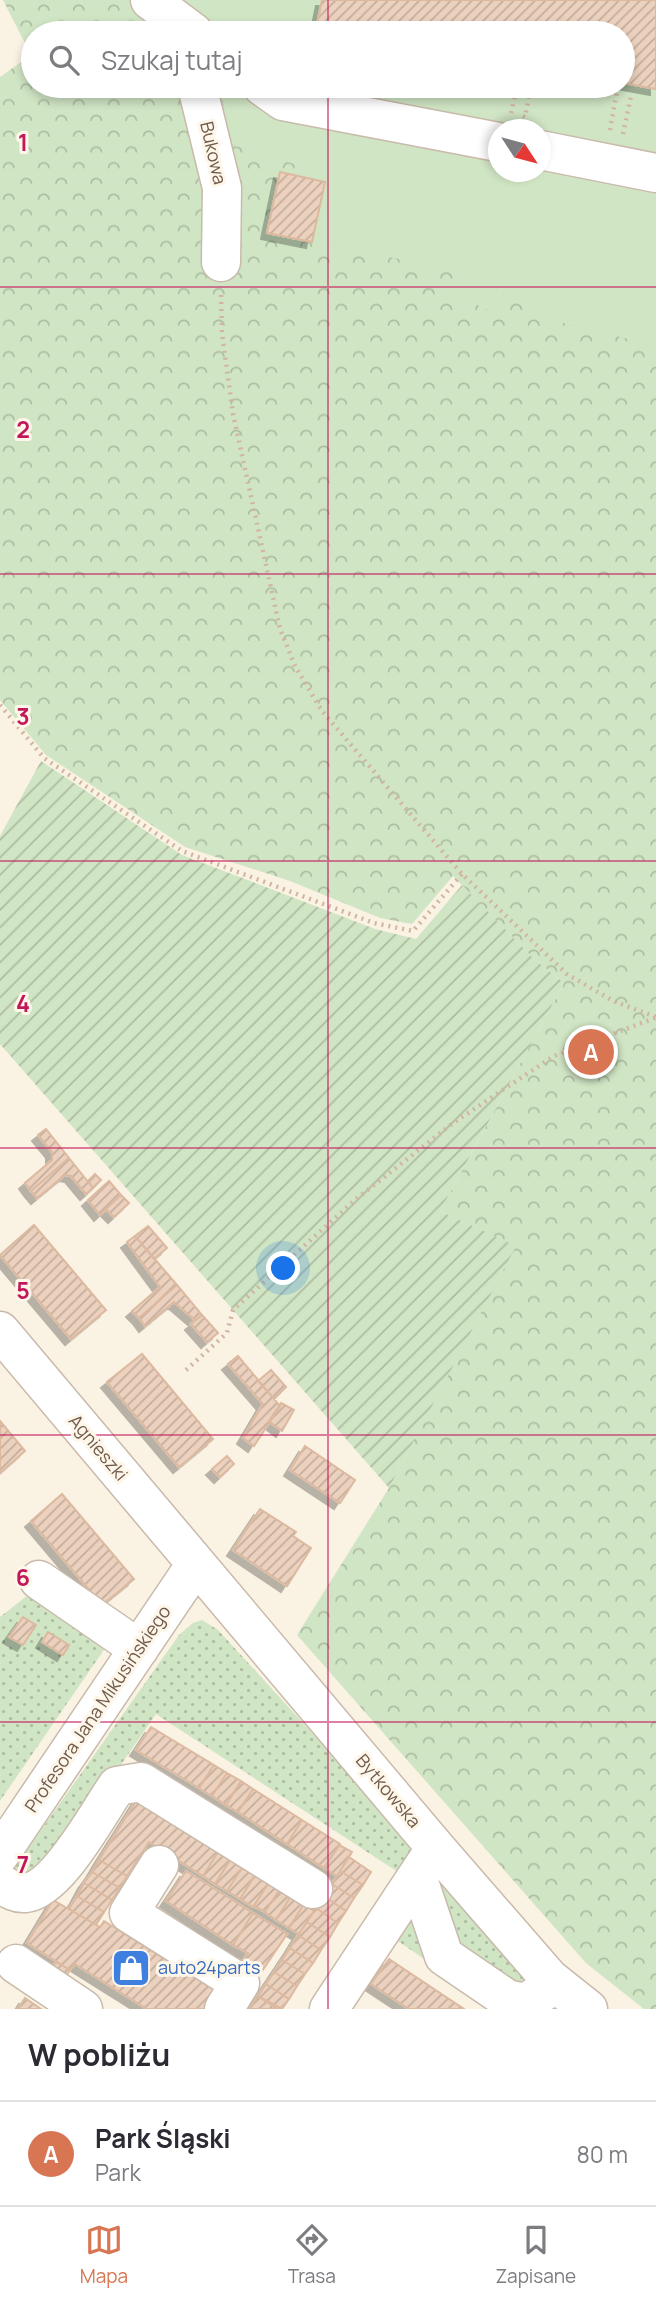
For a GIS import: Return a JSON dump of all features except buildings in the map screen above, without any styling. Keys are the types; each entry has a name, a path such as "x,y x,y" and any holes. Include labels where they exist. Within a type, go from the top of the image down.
{"street":[{"path":"150,0 182,21"},
{"name":"Bukowa","path":"200,98 222,188 221,262"},
{"path":"278,98 282,101 488,122"},
{"path":"551,152 656,173"},
{"name":"Agnieszki","path":"0,1331 196,1564"},
{"name":"Profesora Jana Mikusińskiego","path":"0,1854 196,1564"},
{"name":"Bytkowska","path":"196,1564 426,1862 556,1984 588,2009"},
{"path":"40,1580 139,1649"},
{"path":"0,1883 15,1892 27,1893 49,1882 117,1786 141,1782 313,1889"},
{"path":"426,1862 444,1956 508,2000 525,2003 556,1984"},
{"path":"330,2009 426,1862"},
{"path":"159,1865 129,1913 240,1983 224,2009"},
{"path":"5,1968 83,2009"}],"path":[{"path":"513,119 515,98"},
{"path":"514,119 525,98"},
{"path":"609,133 616,98"},
{"path":"623,135 631,98"},
{"path":"221,262 222,333 233,414 280,629 295,666 323,711 462,874 567,974 613,1001 656,1017"},
{"path":"0,705 44,758 183,851 374,923 413,931 462,874"},
{"path":"186,1370 227,1334 233,1310 355,1200 453,1123 554,1056 656,1017"}],"green space":[{"path":"3,0 656,0 656,2009 644,2009 586,1963 297,1635 389,1488 515,1246 440,1211 564,983 534,959 453,876 412,924 380,918 290,881 185,847 46,755 0,700 0,77 21,62 21,98 635,98 635,21 21,21 21,35"},
{"path":"195,0 656,0 656,346 560,322 498,291 487,310 450,291 460,271 312,242 325,182 312,180 314,170 236,146 222,98 635,98 635,21 206,21"},
{"path":"41,761 182,855 375,929 416,939 462,885 534,959 564,983 440,1211 516,1246 389,1488 0,1044 0,836"},
{"path":"37,1588 112,1638 0,1801 0,1617"},
{"path":"202,1620 218,1630 421,1852 404,1876 156,1714 40,1882 10,1874 179,1635 193,1623"},
{"path":"435,1867 532,1988 524,1995 452,1952"},
{"path":"413,1892 498,2009 386,1933"}],"place":[{"name":"Park Śląski","path":"591,1052"},
{"name":"auto24parts","path":"131,1968"}]}
